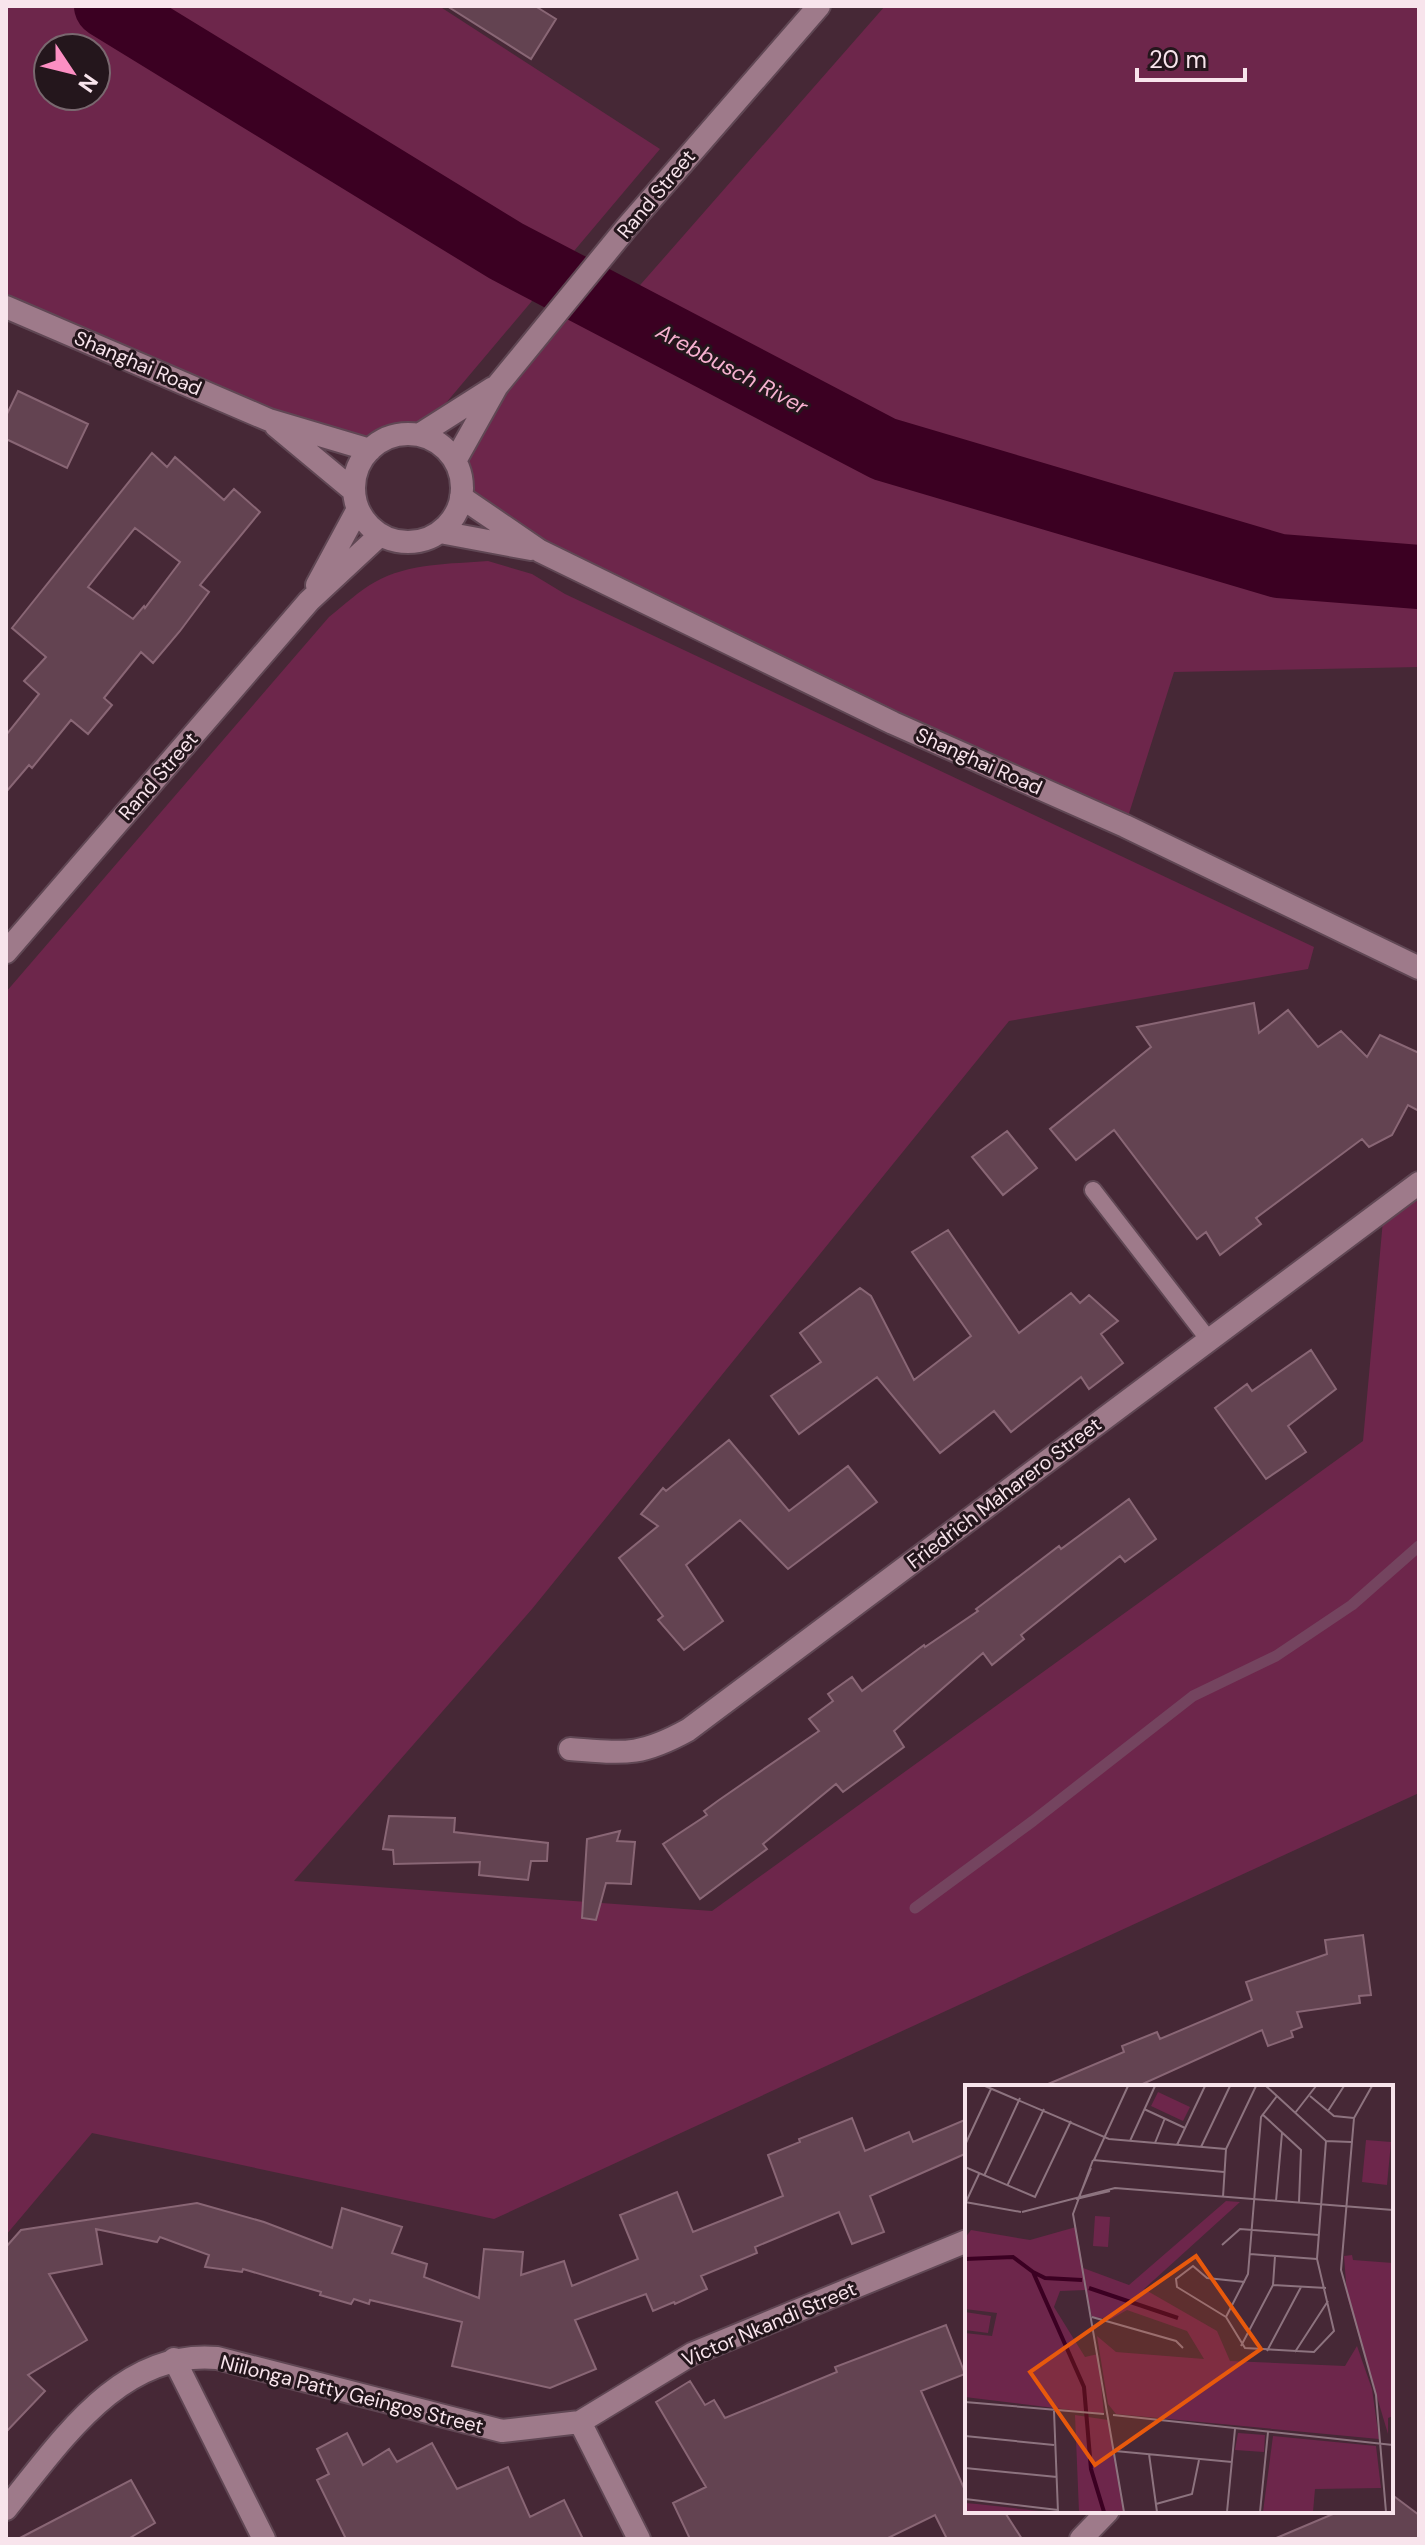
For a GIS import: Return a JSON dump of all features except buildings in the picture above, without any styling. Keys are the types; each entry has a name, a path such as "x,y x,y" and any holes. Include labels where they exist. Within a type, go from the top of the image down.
{"street":[{"name":"Rand Street","path":"455,461 502,380 627,227 819,6"},
{"name":"Shanghai Road","path":"6,307 269,420 370,450"},
{"name":"Rand Street","path":"419,435 502,380"},
{"name":"Shanghai Road","path":"269,420 356,500"},
{"path":"419,435 433,440 455,461 461,478 461,497 454,516 440,532 421,541 400,542 380,535 367,524 356,500 358,469 370,450 393,437 419,435"},
{"path":"461,497 540,551"},
{"name":"Rand Street","path":"309,601 356,500"},
{"path":"440,532 540,551"},
{"name":"Rand Street","path":"6,952 309,601 380,535"},
{"name":"Shanghai Road","path":"540,551 893,723 1125,826 1419,968"},
{"name":"Friedrich Maharero Street","path":"570,1749 631,1753 661,1744 688,1730 1419,1183"},
{"name":"Victor Nkandi Street","path":"580,2422 623,2397 649,2377 692,2354 965,2242"},
{"name":"Niilonga Patty Geingos Street","path":"6,2509 76,2423 122,2383 174,2359 197,2356 217,2358 502,2431 580,2422"},
{"path":"174,2359 264,2539"},
{"path":"580,2422 639,2539"},
{"path":"1081,2539 1106,2513"}],"lane":[{"path":"1093,1190 1209,1340"}],"shaded area":[{"path":"6,6 439,6 660,149 419,435 393,437 370,450 6,307"},
{"path":"885,6 1419,6 1419,573 1278,562 1044,492 878,437 630,305 634,292"},
{"path":"580,290 884,449 1279,566 1419,577 1419,667 1174,672 1125,826 540,551 461,497 455,461"},
{"path":"488,561 532,574 565,594 1314,947 1308,969 1009,1021 532,1609 294,1881 712,1911 1363,1441 1384,1209 1419,1183 1419,1793 494,2219 92,2133 6,2235 6,992 329,617 375,582 401,571"}],"waterway":[{"name":"Arebbusch River","path":"106,6 506,251 884,449 1279,566 1419,577"},
{"path":"915,1908 1193,1696 1276,1656 1352,1605 1419,1546"}]}
